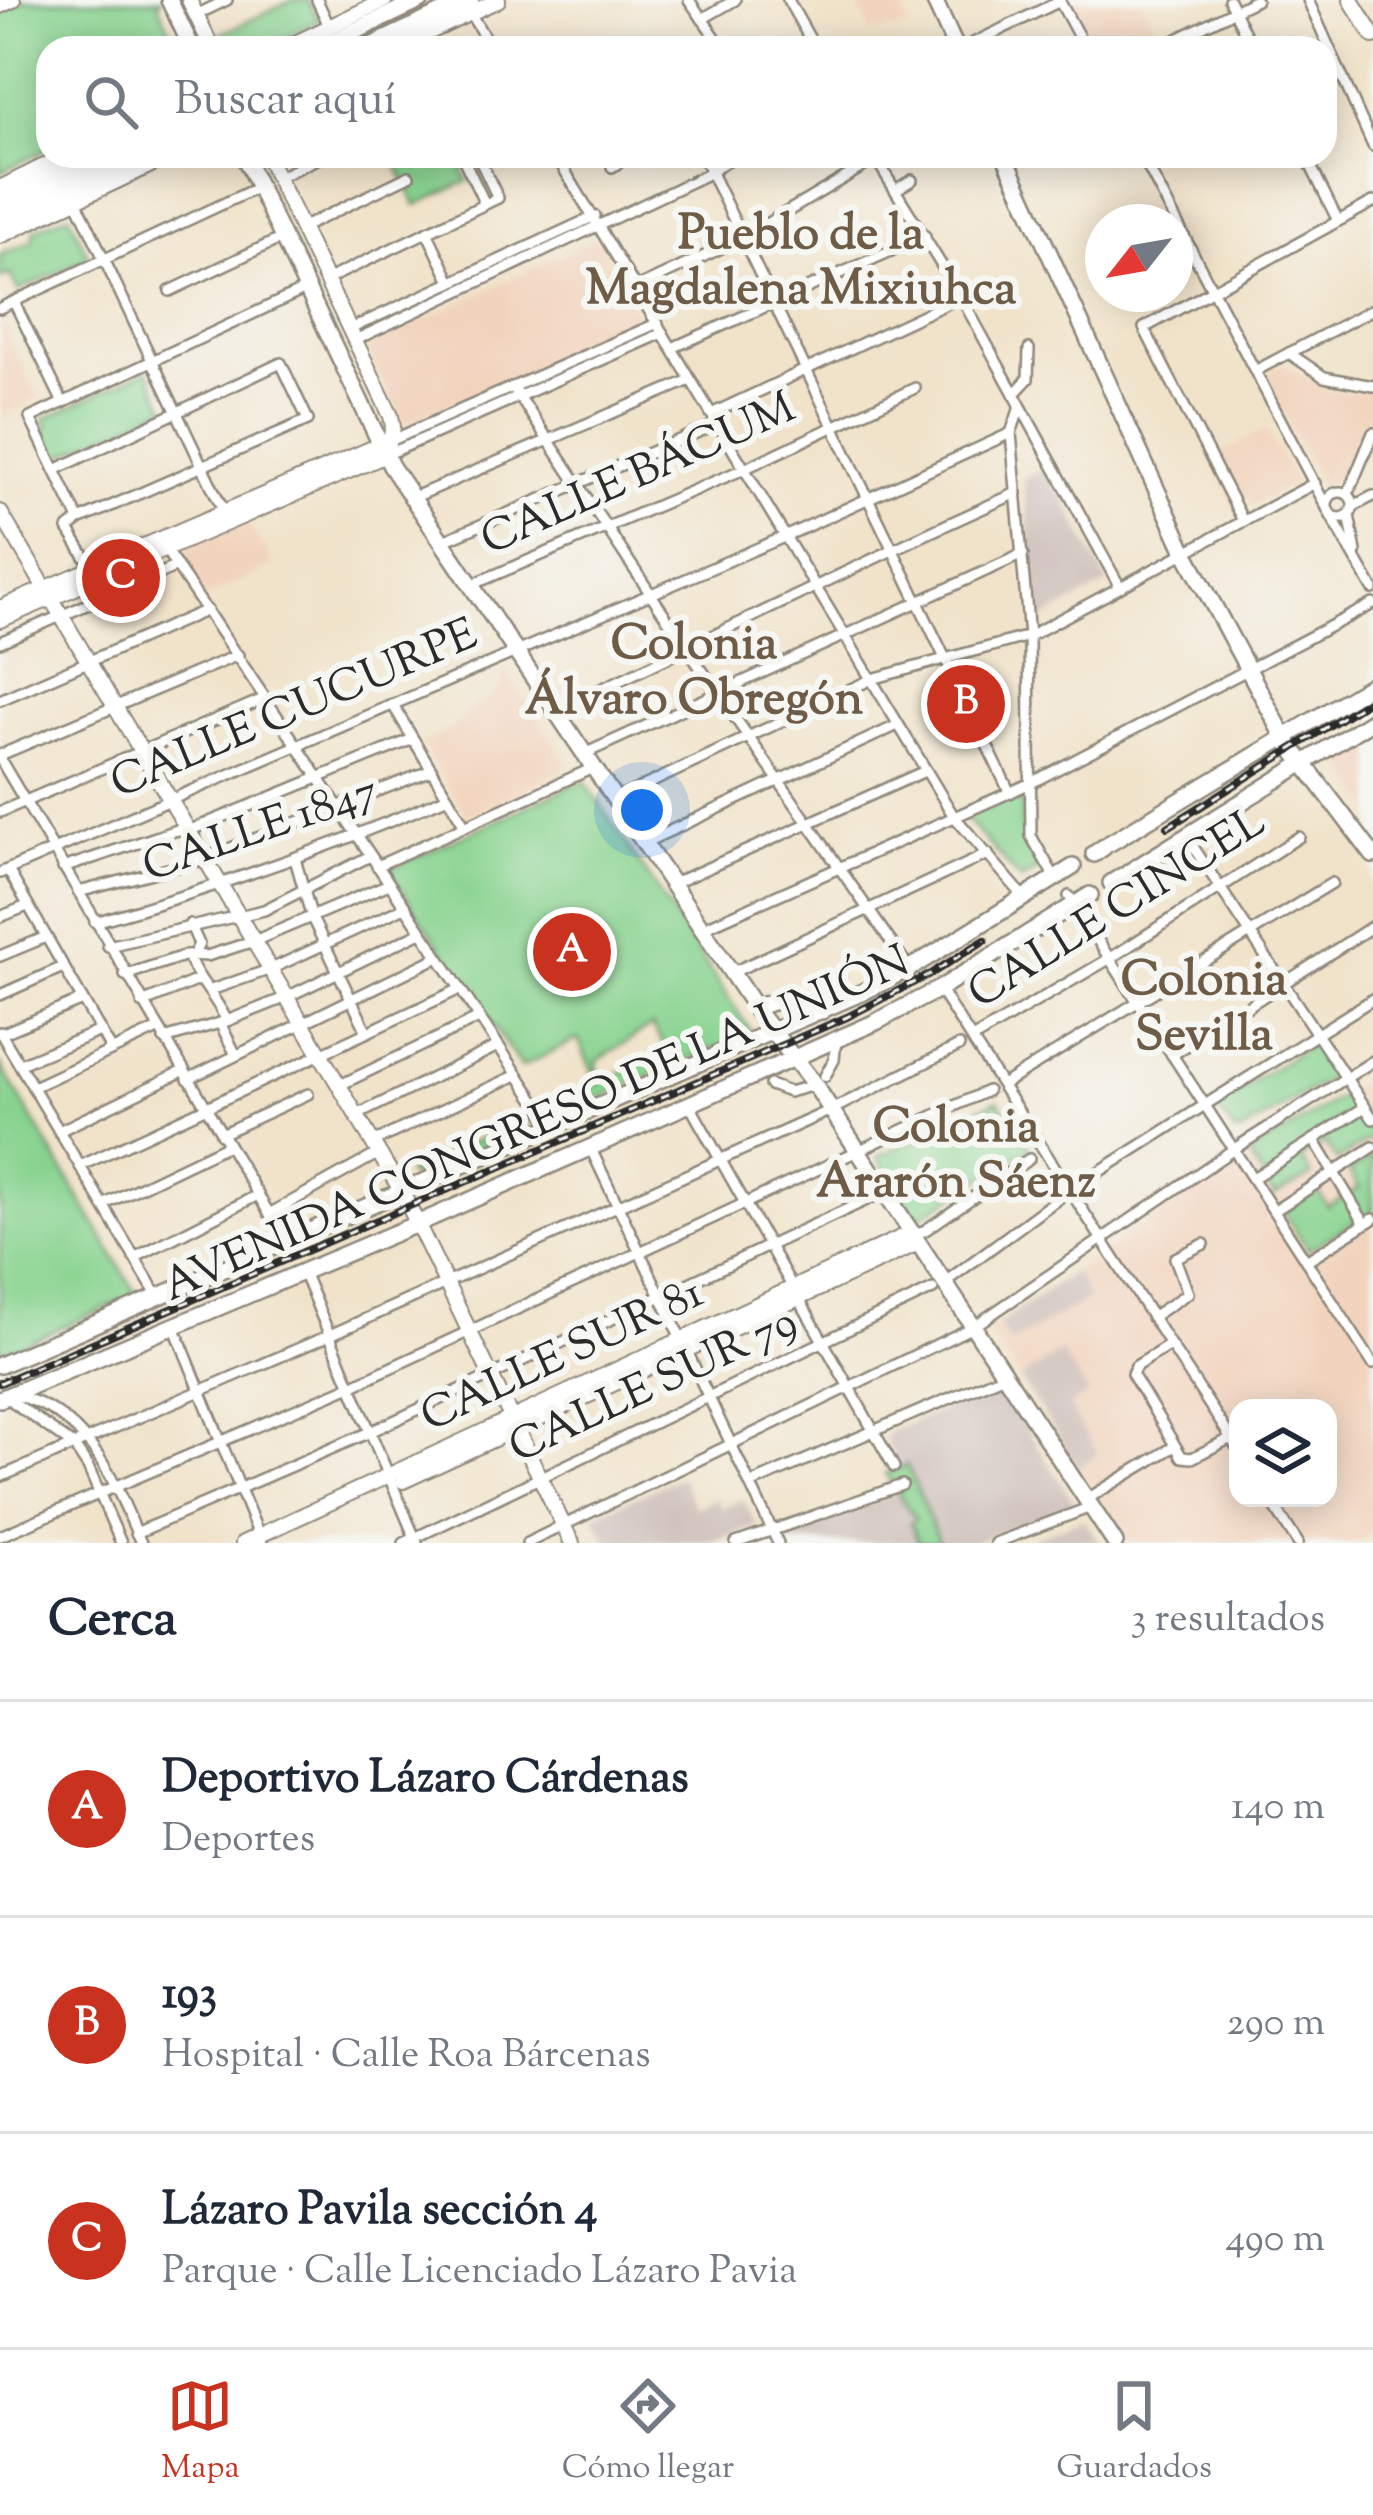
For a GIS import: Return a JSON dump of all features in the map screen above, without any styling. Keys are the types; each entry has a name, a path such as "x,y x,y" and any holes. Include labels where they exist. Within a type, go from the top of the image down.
{"highway":[{"path":"344,36 421,0"},
{"path":"396,36 468,5"},
{"path":"409,36 468,5"},
{"path":"0,207 84,168"},
{"path":"0,223 114,168"}],"main road":[{"path":"174,0 198,36"},
{"path":"934,0 953,36"},
{"path":"0,192 44,168"},
{"path":"259,168 359,369 363,400"},
{"path":"1010,168 1244,674 1286,740 1373,855"},
{"path":"267,180 284,237 412,498 755,1009 820,1080 831,1110 918,1236 939,1286 973,1327 1115,1543"},
{"name":"AVENIDA CONGRESO DE LA UNIÓN","path":"0,1365 822,1011 909,968 1373,684"},
{"name":"AVENIDA CONGRESO DE LA UNIÓN","path":"6,1397 419,1223 836,1040 939,989 1373,720"},
{"path":"755,1009 782,998 822,1011"}],"street":[{"path":"0,6 14,0"},
{"path":"201,36 192,7 227,0"},
{"path":"317,0 329,26"},
{"path":"309,36 385,0"},
{"path":"485,36 468,5 498,0"},
{"path":"689,0 714,36"},
{"path":"702,19 736,0"},
{"path":"788,0 808,36"},
{"path":"1180,36 1231,5 1256,0"},
{"path":"1308,0 1324,36"},
{"path":"1351,0 1373,36"},
{"path":"985,36 1060,1 1079,36"},
{"path":"1231,5 1246,36"},
{"path":"1337,65 1373,146"},
{"path":"0,178 38,168"},
{"path":"0,192 43,168"},
{"path":"0,236 144,168"},
{"path":"267,168 267,180 301,228 391,416 386,446"},
{"path":"0,308 295,168"},
{"path":"467,168 485,204"},
{"path":"326,280 499,198 484,168"},
{"path":"564,168 600,220 690,380 925,771 953,815 1024,897"},
{"path":"708,168 1010,793"},
{"path":"353,335 716,168"},
{"path":"637,288 741,239 861,168"},
{"path":"882,168 961,297 1120,587"},
{"path":"1148,168 1373,590"},
{"path":"1312,168 1338,221"},
{"path":"301,228 409,176"},
{"path":"895,190 912,180"},
{"path":"76,200 226,517"},
{"path":"1243,521 1144,328 1373,202"},
{"path":"428,232 451,282"},
{"path":"672,348 925,236"},
{"path":"170,291 284,237"},
{"path":"353,335 451,282 493,269"},
{"path":"79,520 30,418 308,288"},
{"path":"441,542 577,484 961,297"},
{"path":"14,302 62,403"},
{"path":"1255,371 1373,309"},
{"path":"0,620 92,568 226,517 660,328"},
{"path":"1014,394 1028,379 1029,349"},
{"path":"1289,353 1324,377 1373,386"},
{"path":"56,470 281,363 308,420 79,520 68,529 92,568"},
{"path":"412,498 690,380"},
{"name":"CALLE BÁCUM","path":"471,585 744,469 915,388"},
{"path":"516,392 909,968"},
{"path":"1020,406 1011,433 1029,636 1031,836 1057,881"},
{"name":"CALLE CUCURPE","path":"4,872 784,537 1011,433"},
{"path":"1329,511 1329,498 1343,493 1373,433"},
{"path":"614,800 872,679 1029,636 1315,483 1343,493 1352,511 1358,562"},
{"path":"554,711 891,548 1017,493"},
{"path":"1329,511 1340,519 1373,496"},
{"path":"0,512 402,1192 572,1543"},
{"path":"0,608 165,549 226,517"},
{"path":"165,549 553,1128"},
{"path":"377,866 465,826 719,694 1023,554"},
{"path":"0,641 177,566"},
{"path":"701,928 1031,783 1373,604"},
{"path":"0,700 207,610"},
{"path":"238,655 0,757 286,1242"},
{"path":"0,812 266,698"},
{"path":"393,705 465,826"},
{"path":"644,843 898,725"},
{"path":"69,867 177,830 188,831 413,739"},
{"path":"78,892 204,858 432,770"},
{"path":"672,884 925,771"},
{"name":"CALLE 1847","path":"95,922 221,886 448,797"},
{"path":"1186,836 1373,1119"},
{"name":"CALLE CINCEL","path":"972,1039 1109,959 1299,837"},
{"path":"121,850 131,878"},
{"path":"731,973 988,854"},
{"path":"108,946 264,910 370,856"},
{"path":"295,859 312,918 367,1032"},
{"path":"4,872 111,1049"},
{"path":"1002,1085 1332,883"},
{"path":"125,975 254,941 389,884"},
{"path":"1100,888 1109,959 1373,1364"},
{"path":"0,917 27,906"},
{"path":"212,990 271,969 404,907"},
{"path":"190,924 199,944 190,955"},
{"path":"1172,1055 1373,926"},
{"path":"33,1087 111,1049 223,1022 287,997 422,932"},
{"path":"0,956 46,937"},
{"path":"190,955 198,980 212,990 236,1055"},
{"path":"59,1131 236,1055 438,957"},
{"path":"0,994 63,967"},
{"path":"142,1003 198,980"},
{"path":"80,1166 460,989"},
{"path":"939,989 1229,1435"},
{"path":"1070,1190 1373,999"},
{"path":"82,1000 1,1033 158,1298"},
{"path":"340,1085 479,1018"},
{"path":"20,1064 100,1030"},
{"path":"770,1085 789,1092 820,1080 835,1060 836,1040"},
{"path":"358,1115 498,1046"},
{"name":"CALLE CINCEL","path":"0,1477 831,1110 959,1046"},
{"path":"527,1543 973,1327 1234,1149 1373,1061"},
{"path":"269,1214 376,1147 517,1075"},
{"path":"0,1536 351,1386 860,1154 987,1091"},
{"path":"221,1134 308,1094"},
{"path":"689,1104 894,1467"},
{"path":"1253,1178 1365,1107"},
{"path":"1306,1261 1369,1222 1314,1141"},
{"path":"103,1205 228,1145"},
{"path":"1274,1210 1373,1147"},
{"path":"590,1148 778,1543"},
{"path":"918,1236 1029,1159"},
{"path":"6,1397 45,1405 74,1424 115,1487 138,1538 884,1192"},
{"path":"134,1258 258,1196"},
{"name":"CALLE SUR 79","path":"412,1541 939,1286 1059,1198"},
{"name":"CALLE SUR 81","path":"243,1543 391,1482 918,1236"},
{"path":"1152,1317 1189,1292 1175,1258 1204,1244"},
{"path":"304,1272 412,1541"},
{"path":"174,1326 261,1539"},
{"path":"1170,1345 1136,1366 1132,1374 1175,1446 1189,1459 1229,1439"},
{"path":"750,1484 1005,1375"},
{"path":"6,1397 74,1446 120,1542"},
{"path":"995,1543 1089,1503 1175,1446"},
{"path":"736,1543 902,1485"},
{"path":"1275,1507 1298,1543"}],"shaded area":[{"path":"859,0 897,0 910,27 870,32"},
{"path":"1064,0 1141,0 1159,35 1157,36 1083,36"},
{"path":"597,238 643,322 403,425 367,347"},
{"path":"0,319 39,398 0,417"},
{"path":"1282,363 1327,391 1373,392 1373,413 1353,447 1345,476 1330,484 1321,483 1266,381 1270,369"},
{"path":"1266,429 1296,483 1253,505 1248,496 1234,504 1211,458"},
{"path":"1046,466 1108,583 1040,621 1023,479"},
{"path":"246,521 275,565 206,598 175,553"},
{"path":"504,668 570,766 467,817 422,744 451,730 501,689"},
{"path":"1373,736 1373,811 1339,758"},
{"path":"1373,1077 1373,1528 1358,1543 1128,1543 989,1331 1231,1164"},
{"path":"1074,1272 1089,1299 1011,1343 998,1325"},
{"path":"1061,1352 1088,1394 1069,1407 1098,1454 1078,1467 1020,1379"},
{"path":"998,1386 1075,1504 971,1543 939,1543 908,1466 901,1468 885,1441 887,1433"},
{"path":"681,1477 695,1508 716,1498 722,1508 743,1499 757,1526 708,1543 600,1543 606,1539 594,1515"},
{"path":"898,1493 915,1520 910,1524 919,1543 787,1543 783,1535"},
{"path":"1084,1519 1100,1543 1036,1543 1034,1537"}],"green space":[{"path":"24,0 161,0 158,4 173,36 36,36 36,155 0,172 0,11"},
{"path":"293,0 308,0 319,21 288,36 217,36"},
{"path":"399,168 462,168 468,181 416,205"},
{"path":"69,214 89,258 18,291 10,274 0,278 0,255 32,241 35,229"},
{"path":"148,370 166,407 57,458 43,429 48,427 44,419"},
{"path":"584,780 751,1032 561,1115 554,1105 667,1050 652,1025 597,1061 598,1072 593,1073 578,1039 521,1067 388,870"},
{"path":"1022,792 1024,832 1040,868 1021,880 964,817"},
{"path":"1315,1045 1332,1077 1241,1133 1234,1132 1218,1109 1220,1103"},
{"path":"0,1064 137,1295 0,1354"},
{"path":"1342,1096 1348,1097 1373,1133 1371,1139 1337,1161 1325,1143 1301,1158 1312,1176 1274,1196 1249,1154"},
{"path":"998,1100 1031,1148 917,1219 877,1157"},
{"path":"523,1119 529,1128 411,1178 407,1172"},
{"path":"1373,1156 1373,1211 1308,1250 1286,1216 1287,1210 1317,1190 1328,1207 1359,1188 1349,1171"},
{"path":"907,1465 939,1543 919,1543 910,1523 915,1519 885,1473"}],"railway":[{"path":"1168,827 1373,698"},
{"path":"0,1383 847,1017 985,940"}],"place":[{"name":"Lázaro Pavila sección 4","path":"121,578"},
{"name":"193","path":"966,704"},
{"name":"Deportivo Lázaro Cárdenas","path":"572,952"}],"district":[{"name":"Pueblo de la Magdalena Mixiuhca","path":"801,264"},
{"name":"Colonia Álvaro Obregón","path":"694,674"},
{"name":"Colonia Sevilla","path":"1204,1010"},
{"name":"Colonia Ararón Sáenz","path":"956,1156"}]}
